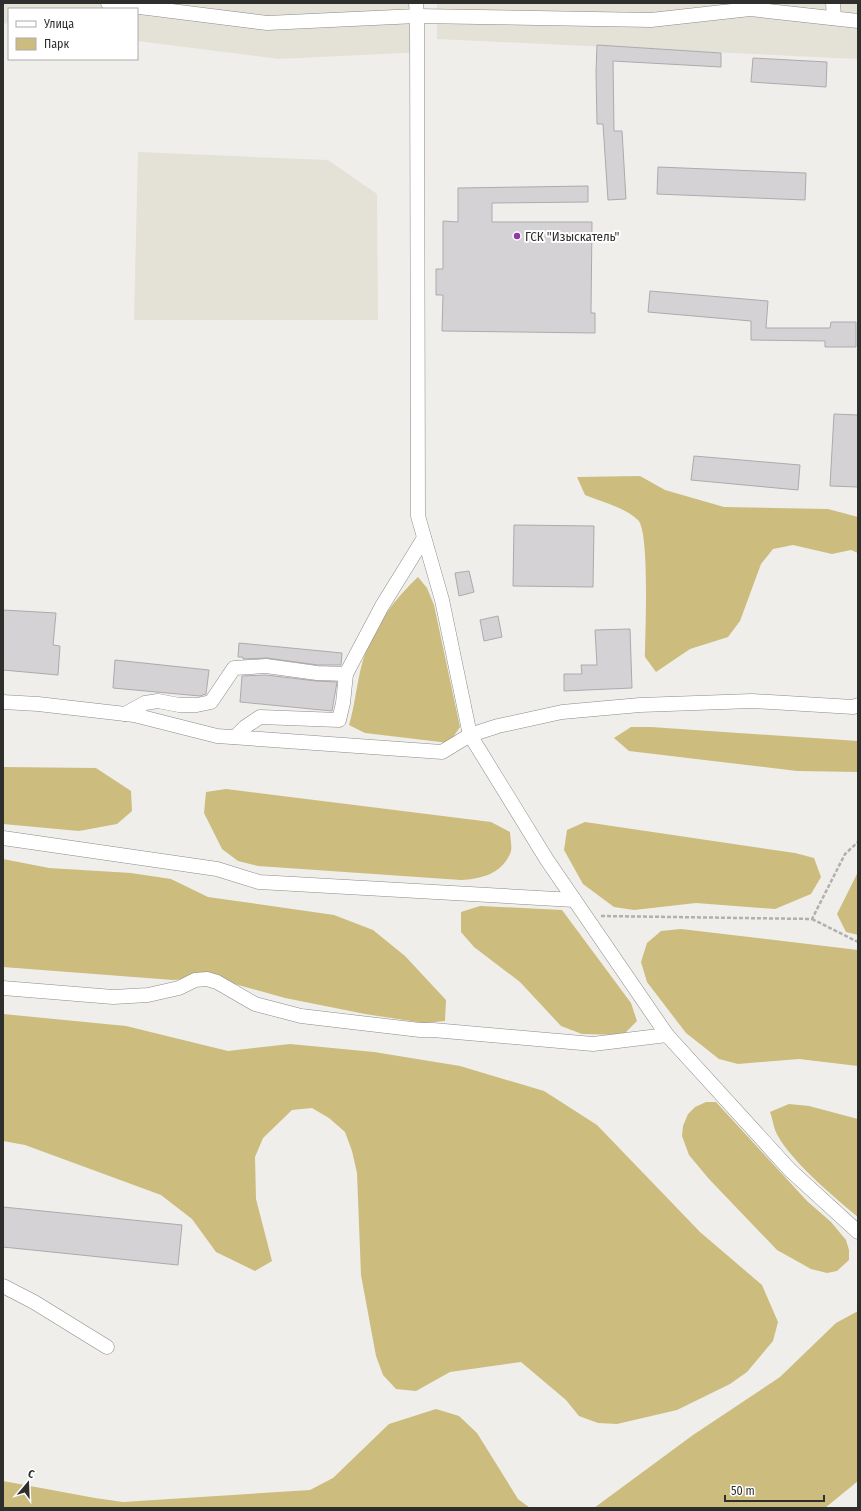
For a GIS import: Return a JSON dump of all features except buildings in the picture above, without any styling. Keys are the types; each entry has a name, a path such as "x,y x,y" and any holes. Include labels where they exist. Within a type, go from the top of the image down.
{"street":[{"path":"108,3 267,23 417,10 651,20 750,9 858,21"},
{"path":"833,3 834,18"},
{"path":"417,10 418,516 442,600 470,735 547,860 667,1035 790,1170 858,1232"},
{"path":"235,737 244,727 260,717 339,720 343,704 346,674 382,606 424,538"},
{"path":"125,714 145,703 158,701 180,705 197,705 211,702 234,668 246,666 266,666 311,672 346,674"},
{"path":"3,702 38,704 125,714 217,736 442,752 470,735 498,726 562,712 640,705 752,701 846,706 858,705"},
{"path":"3,838 217,869 259,882 574,900"},
{"path":"3,988 113,997 148,995 179,988 195,980 207,979 217,982 255,1004 301,1016 420,1030 593,1044 667,1035"},
{"path":"3,1286 34,1302 107,1347"}],"path":[{"path":"812,919 845,854 858,842"},
{"path":"585,915 812,919 858,942"}],"shaded area":[{"path":"3,3 423,3 424,52 279,59 138,41 138,8 8,8 8,24 3,23"},
{"path":"437,3 858,3 858,59 437,39"},
{"path":"138,152 328,160 377,194 378,320 134,320"}],"green space":[{"path":"640,476 665,490 724,507 828,509 858,517 858,553 851,550 832,554 793,545 773,549 761,564 740,621 728,637 690,649 656,672 645,657 645,563 642,528 638,520 632,515 613,505 585,495 577,477"},
{"path":"418,577 427,588 434,605 460,727 449,743 365,733 349,725 362,663 369,643 387,612"},
{"path":"631,727 651,727 858,741 858,772 797,771 629,751 614,738"},
{"path":"3,767 96,768 131,791 132,811 117,824 79,831 3,824"},
{"path":"226,789 491,822 510,832 511,852 506,861 496,871 483,877 461,880 258,866 238,861 222,849 204,813 206,792"},
{"path":"585,822 795,853 814,858 821,877 811,894 775,909 696,903 634,910 614,907 583,884 564,850 567,830"},
{"path":"3,859 49,868 131,873 171,879 208,897 334,915 373,930 405,956 446,1000 445,1021 424,1023 365,1014 285,998 210,977 173,980 3,967"},
{"path":"858,872 858,935 846,932 837,914"},
{"path":"480,906 562,910 631,1003 637,1021 623,1035 582,1034 561,1026 520,982 474,947 461,932 461,912"},
{"path":"681,929 858,950 858,1066 799,1059 738,1064 719,1059 686,1033 647,982 641,962 647,943 661,931"},
{"path":"3,1014 126,1026 228,1051 290,1044 374,1052 460,1066 544,1091 597,1125 700,1232 762,1285 778,1322 773,1341 747,1372 730,1384 677,1410 617,1424 598,1423 579,1416 566,1400 521,1362 450,1372 416,1391 396,1389 383,1375 376,1356 361,1275 357,1173 352,1151 345,1132 329,1118 312,1108 292,1110 263,1138 255,1157 256,1199 272,1261 255,1271 216,1252 192,1219 161,1195 25,1145 3,1141"},
{"path":"706,1102 716,1102 807,1201 831,1222 846,1240 849,1250 849,1260 837,1271 827,1273 811,1269 777,1250 709,1179 689,1155 682,1136 683,1126 688,1114 695,1107"},
{"path":"789,1104 809,1106 858,1119 858,1217 812,1176 789,1152 781,1141 775,1130 770,1112"},
{"path":"858,1311 858,1481 825,1508 594,1508 693,1435 780,1377 836,1323"},
{"path":"436,1409 459,1416 477,1433 518,1499 530,1508 3,1508 3,1481 123,1502 310,1490 333,1478 389,1424"}],"place":[{"name":"ГСК \"Изыскатель\"","path":"517,236"}]}
